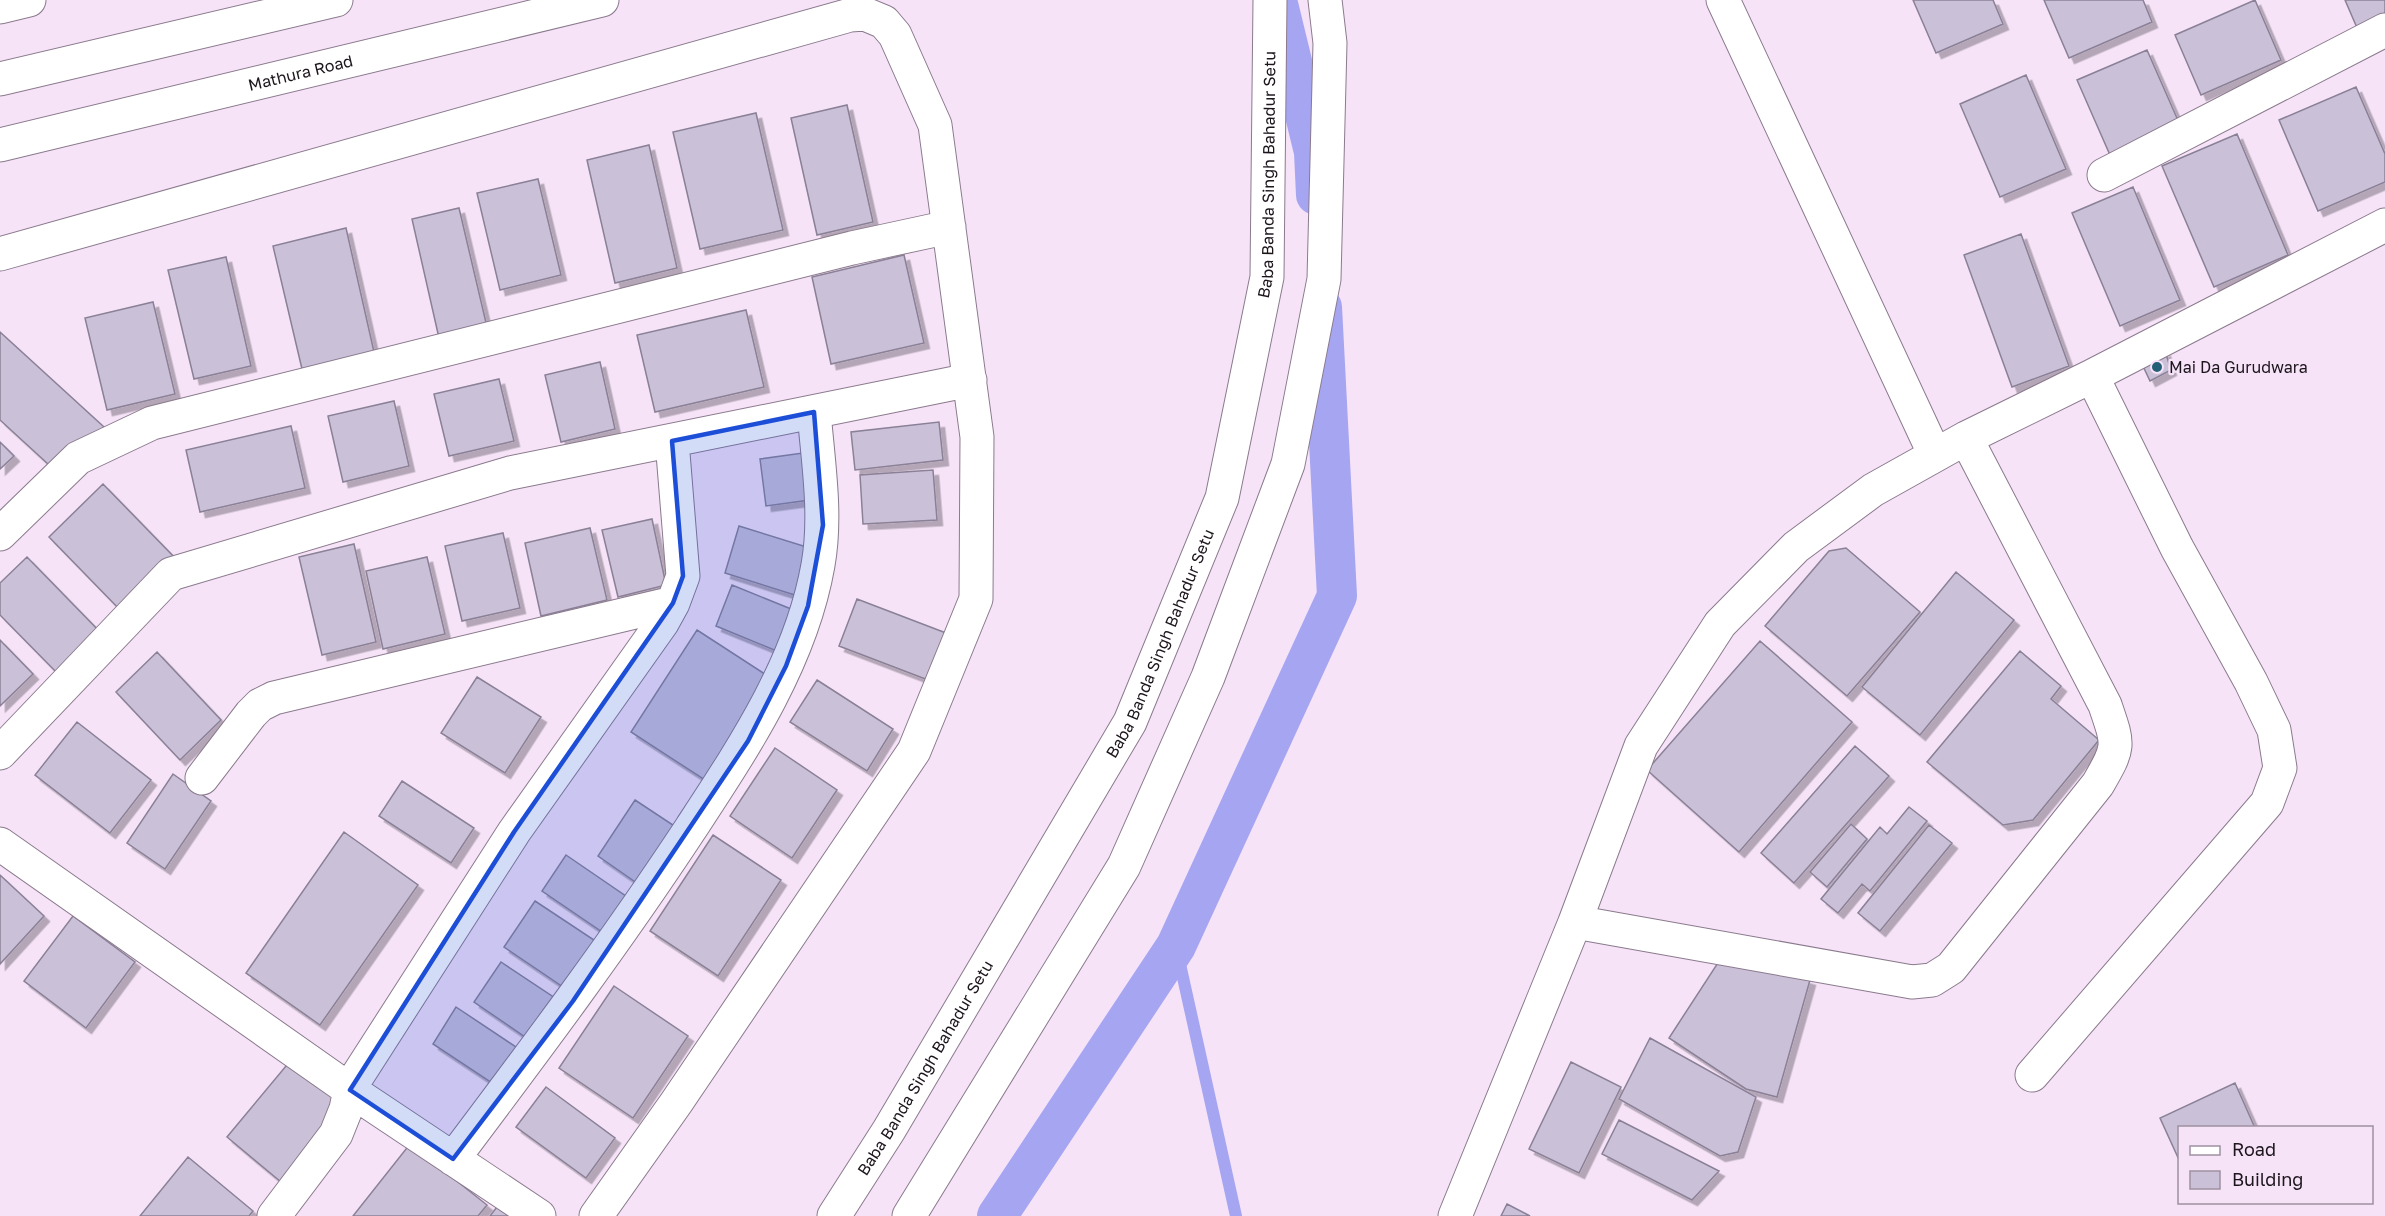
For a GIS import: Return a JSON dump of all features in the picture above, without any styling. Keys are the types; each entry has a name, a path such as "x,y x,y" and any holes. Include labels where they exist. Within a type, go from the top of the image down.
{"main road":[{"path":"0,8 29,0"},
{"path":"0,80 336,0"},
{"name":"Mathura Road","path":"0,145 602,0"},
{"name":"Baba Banda Singh Bahadur Setu","path":"834,1216 889,1130 1130,722 1222,498 1267,277 1270,0"},
{"path":"909,1216 1124,866 1208,677 1288,464 1324,279 1330,43 1325,0"},
{"path":"1723,0 1935,455"},
{"path":"0,254 434,130 850,15 865,14 884,22 895,35 935,125 977,437 976,599 914,751 676,1103 596,1216"},
{"path":"2104,175 2385,30"},
{"path":"1455,1216 1575,922 1641,746 1720,624 1796,547 1873,490 1966,438 2092,376 2385,225"},
{"path":"0,534 78,458 152,423 840,250 949,227"},
{"path":"2032,1075 2267,802 2280,768 2274,730 2251,682 2177,548 2092,376"},
{"path":"0,753 171,574 510,473 970,380"},
{"path":"453,1159 573,1001 648,893 748,741 786,666 808,606 818,565 822,535 814,412"},
{"path":"1575,922 1912,982 1932,980 1951,968 2098,784 2115,755 2115,735 2105,705 1966,438"},
{"path":"274,1216 336,1134 346,1109 350,1090 514,832 662,623 673,603 683,576 672,441"},
{"path":"202,778 251,714 260,705 274,698 673,603"},
{"path":"0,844 350,1090 539,1216"}],"highlighted area":[{"path":"814,412 823,525 808,606 786,666 748,741 573,1001 453,1159 350,1090 514,832 673,603 683,576 672,441"}],"building":[{"path":"1913,0 1993,0 2003,24 1936,53"},
{"path":"2044,0 2143,0 2152,22 2069,58"},
{"path":"2255,0 2281,60 2201,95 2175,35"},
{"path":"2345,0 2385,0 2385,27 2361,37"},
{"path":"2147,50 2180,125 2110,155 2077,80"},
{"path":"2026,75 2066,169 2000,197 1960,104"},
{"path":"2356,87 2385,154 2385,182 2318,211 2279,120"},
{"path":"847,105 873,222 817,235 791,118"},
{"path":"756,113 783,230 700,249 673,132"},
{"path":"2237,134 2288,255 2214,287 2162,166"},
{"path":"649,145 677,268 615,283 587,160"},
{"path":"538,179 561,275 500,290 477,193"},
{"path":"2133,187 2180,300 2120,326 2072,213"},
{"path":"459,208 487,327 439,338 412,219"},
{"path":"346,228 374,352 302,369 273,246"},
{"path":"2021,234 2069,366 2012,387 1964,255"},
{"path":"904,255 924,343 831,364 812,277"},
{"path":"226,257 251,366 194,379 168,270"},
{"path":"153,302 175,394 107,410 85,318"},
{"path":"746,310 764,387 655,412 637,335"},
{"path":"0,332 104,427 60,475 0,420"},
{"name":"Mai Da Gurudwara","path":"2165,351 2171,370 2150,381 2142,364"},
{"path":"600,362 615,429 561,442 545,375"},
{"path":"499,379 514,441 449,456 434,394"},
{"path":"394,401 409,466 343,482 328,416"},
{"path":"939,422 943,460 855,470 851,432"},
{"path":"291,426 305,488 200,512 186,450"},
{"path":"0,442 14,456 0,469"},
{"path":"810,452 817,499 766,506 760,459"},
{"path":"933,470 937,520 863,524 860,475"},
{"path":"103,484 177,560 123,613 49,537"},
{"path":"652,519 666,585 618,597 602,530"},
{"path":"739,526 813,549 798,596 725,573"},
{"path":"590,528 607,600 541,616 525,543"},
{"path":"503,533 520,608 462,621 445,546"},
{"path":"354,544 376,642 322,655 299,557"},
{"path":"1846,548 1920,612 1847,696 1765,626 1829,551"},
{"path":"27,557 103,635 61,677 0,615 0,583"},
{"path":"427,557 445,634 383,649 366,571"},
{"path":"1956,572 2014,620 1920,735 1862,687"},
{"path":"732,585 801,613 784,654 716,626"},
{"path":"857,599 946,633 928,680 839,646"},
{"path":"697,630 774,680 708,782 631,732"},
{"path":"0,640 33,674 0,706"},
{"path":"1760,641 1852,722 1739,852 1647,770"},
{"path":"2020,651 2061,686 2051,699 2099,740 2033,820 2003,825 1927,762"},
{"path":"157,652 221,720 180,760 116,692"},
{"path":"477,677 541,717 505,773 441,733"},
{"path":"817,680 893,729 867,771 790,722"},
{"path":"77,722 151,780 110,833 35,775"},
{"path":"1855,746 1889,776 1794,883 1761,853"},
{"path":"775,748 837,790 792,858 730,816"},
{"path":"173,774 211,801 165,869 127,843"},
{"path":"402,781 474,828 451,863 379,816"},
{"path":"635,800 682,831 644,888 598,856"},
{"path":"1909,807 1927,821 1870,891 1862,884 1838,913 1821,899 1880,827 1887,834"},
{"path":"1851,824 1867,839 1827,887 1810,872"},
{"path":"1929,825 1952,843 1880,931 1858,913"},
{"path":"344,832 418,885 320,1025 246,973"},
{"path":"713,835 781,880 718,976 650,931"},
{"path":"566,855 636,903 611,938 542,891"},
{"path":"0,875 44,916 0,964"},
{"path":"535,901 603,946 572,993 504,947"},
{"path":"73,916 135,962 86,1028 24,981"},
{"path":"1723,955 1810,980 1777,1097 1746,1089 1669,1038"},
{"path":"501,962 558,1000 531,1041 474,1002"},
{"path":"614,986 688,1036 633,1118 559,1068"},
{"path":"456,1007 525,1053 501,1089 433,1044"},
{"path":"1650,1038 1756,1097 1738,1152 1720,1156 1619,1099"},
{"path":"291,1060 344,1105 281,1182 227,1137"},
{"path":"1571,1062 1621,1087 1579,1173 1529,1149"},
{"path":"2235,1083 2254,1126 2178,1126 2178,1158 2160,1118"},
{"path":"546,1087 615,1138 586,1178 516,1127"},
{"path":"1619,1120 1719,1171 1692,1200 1602,1154"},
{"path":"410,1144 487,1205 478,1216 353,1216"},
{"path":"188,1157 253,1211 249,1216 140,1216"},
{"path":"500,1203 519,1216 490,1216"},
{"path":"1507,1204 1530,1216 1501,1216"}],"waterway":[{"path":"1277,0 1314,152 1316,195"},
{"path":"997,1216 1176,946 1337,596 1322,307"},
{"path":"1176,946 1236,1216"}],"place":[{"name":"Mai Da Gurudwara","path":"2157,367"}]}
